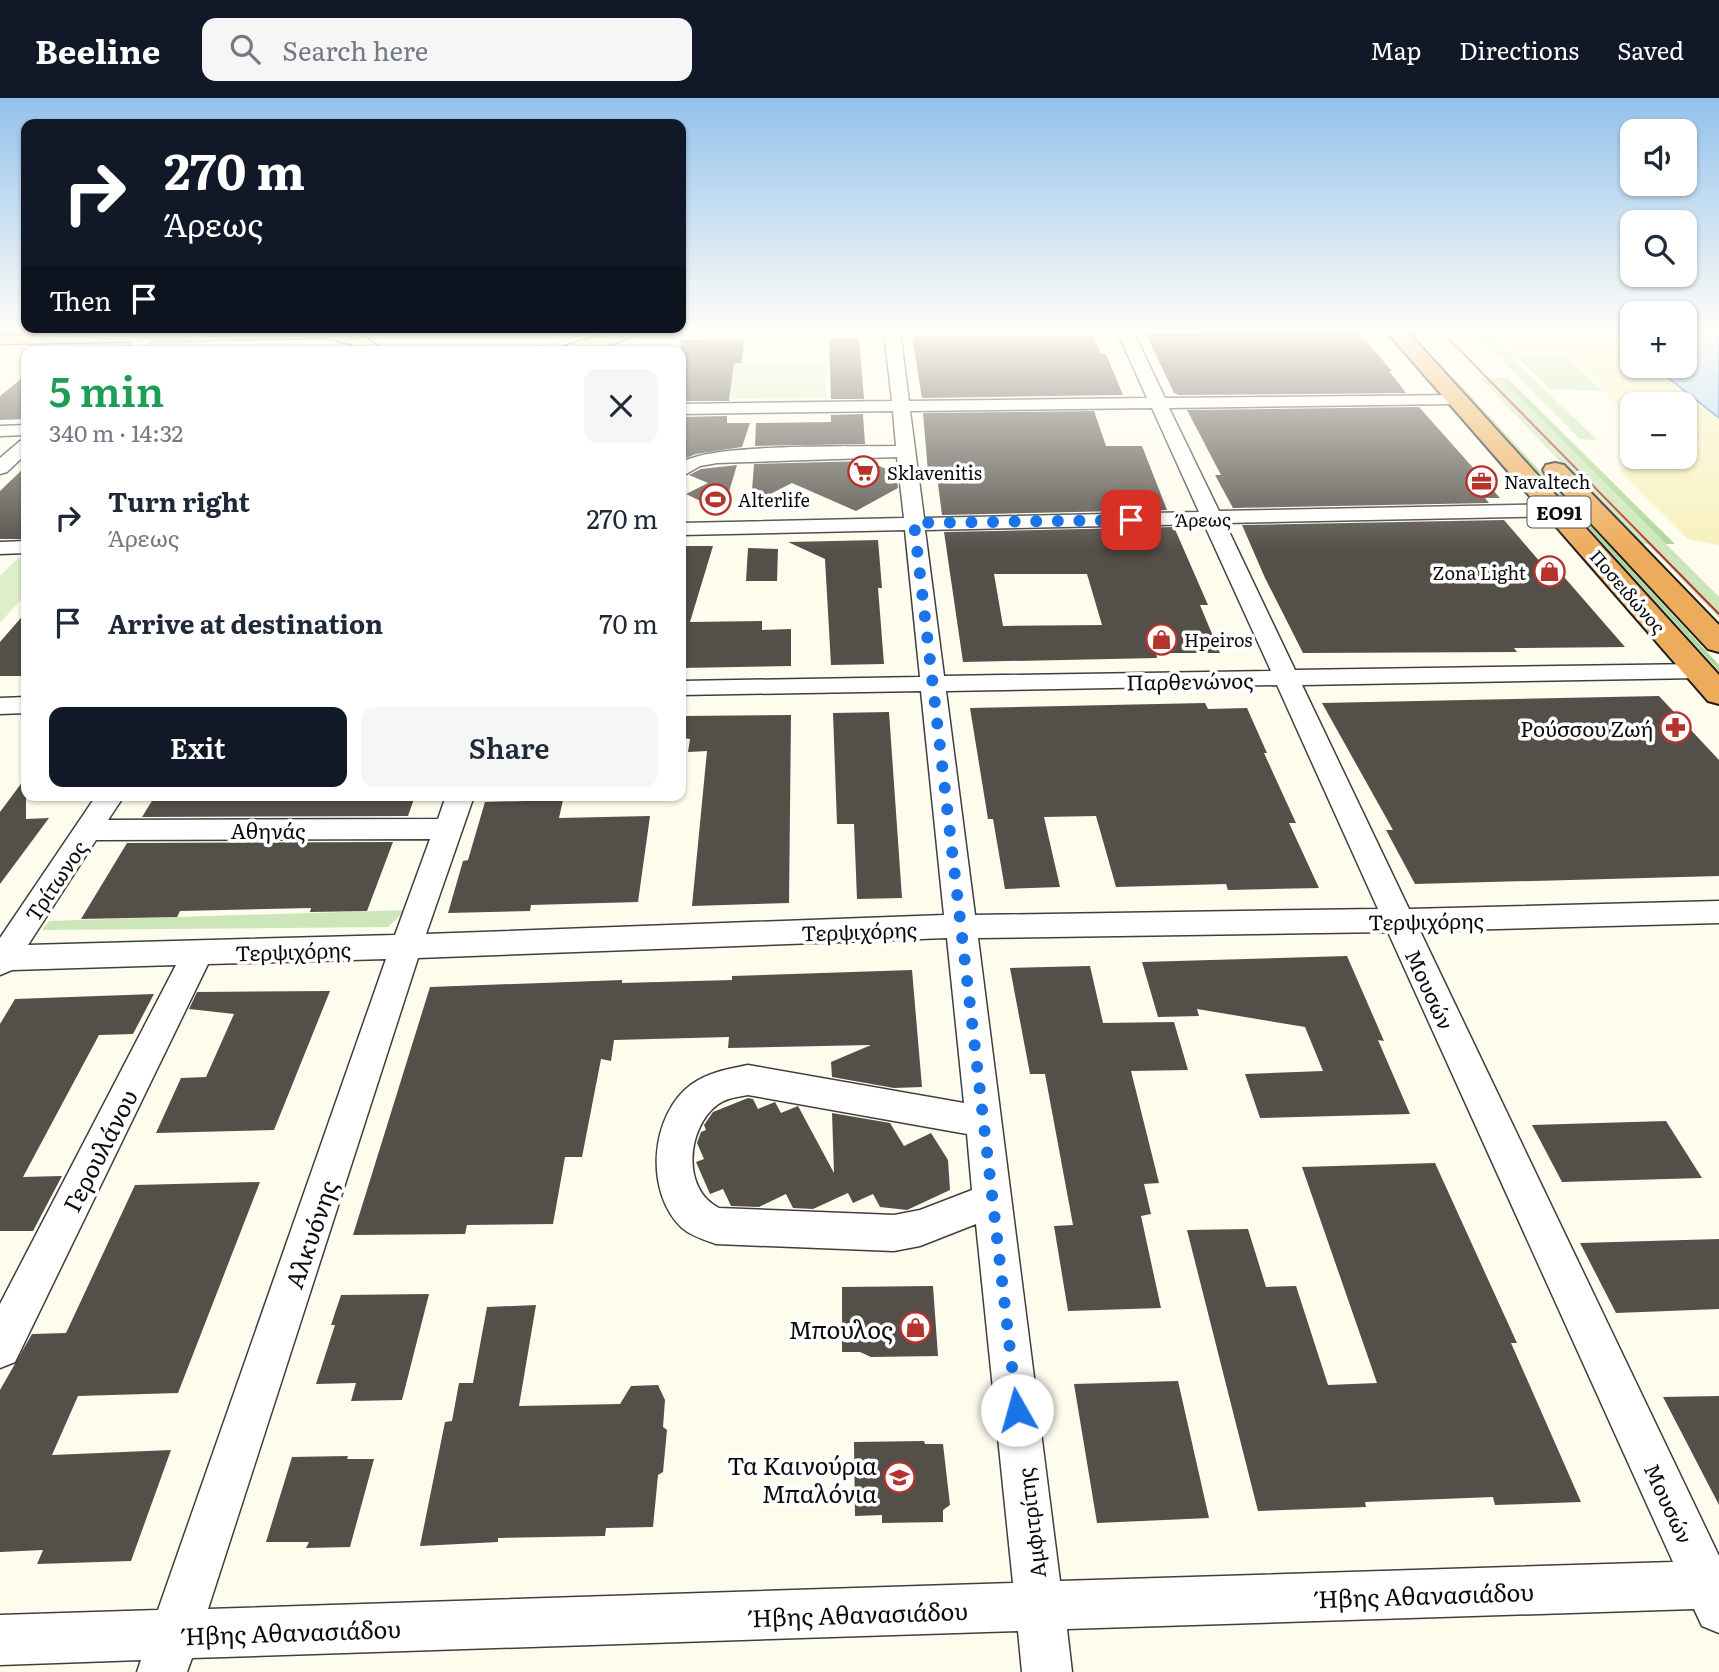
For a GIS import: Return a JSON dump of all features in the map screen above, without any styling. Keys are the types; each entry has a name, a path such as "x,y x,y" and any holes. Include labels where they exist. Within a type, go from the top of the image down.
{"highway":[{"name":"Ποσειδώνος","path":"1460,404 1719,694"},
{"path":"1494,404 1520,433"},
{"name":"Ποσειδώνος","path":"1539,453 1719,643"}],"street":[{"path":"686,409 1033,404"},
{"name":"Μουσών","path":"1159,404 1715,1593"},
{"name":"Αμφιτρίτης","path":"900,406 1047,1672"},
{"path":"0,431 21,430"},
{"path":"0,468 21,449"},
{"path":"686,468 694,462 718,457 905,451"},
{"name":"Άρεως","path":"686,529 1213,520 1557,510"},
{"path":"0,548 21,547"},
{"name":"Παρθενώνος","path":"686,688 1699,671"},
{"path":"0,706 21,705"},
{"name":"Τρίτωνος","path":"1,959 107,801"},
{"name":"Αθηνάς","path":"88,830 454,813"},
{"name":"Αλκυόνης","path":"168,1653 406,947 454,813"},
{"name":"Τερψιχόρης","path":"1,959 961,927 1719,912"},
{"name":"Γερουλάνου","path":"0,1347 198,952"},
{"path":"984,1122 748,1080 730,1080 709,1090 691,1104 679,1132 673,1168 682,1194 695,1215 716,1226 894,1233 920,1228 992,1199"},
{"name":"Ήβης Αθανασιάδου","path":"0,1640 168,1653 1040,1606 1715,1593"}],"green space":[{"path":"1476,404 1719,665 1719,671"},
{"path":"1505,404 1526,404 1719,597 1719,618 1648,544 1639,544"},
{"path":"1526,404 1534,404 1675,544 1666,544"},
{"path":"1545,404 1560,404 1597,440 1580,439"},
{"path":"21,558 21,600 0,623 0,576"},
{"path":"406,910 388,927 42,930 49,921"}],"sand":[{"path":"1698,404 1719,421 1719,545 1688,539 1619,470 1697,469"}],"water":[{"path":"1702,404 1719,404 1719,418"}],"building":[{"path":"0,404 21,404 21,419 0,420"},
{"path":"1419,407 1500,498 1485,498 1489,503 1233,508 1215,475 1221,475 1187,410"},
{"path":"1094,411 1106,446 1142,446 1167,510 942,515 936,468 928,472 923,413"},
{"path":"863,414 865,444 755,446 756,423 831,422 831,415"},
{"path":"727,416 727,423 750,423 742,447 686,458 686,417"},
{"path":"867,461 896,473 898,488 856,511 792,483 751,504 754,464"},
{"path":"737,465 723,512 686,494 708,483 689,475 701,469"},
{"path":"21,471 21,539 0,539 0,491"},
{"path":"1504,520 1541,563 1551,562 1625,647 1514,648 1517,652 1303,653 1242,525"},
{"path":"1174,527 1208,605 1200,605 1220,653 1156,653 1157,658 963,662 944,532","holes":["994,574 1087,574 1102,625 1003,626"]},
{"path":"878,540 882,588 878,588 884,664 831,665 825,559 788,542"},
{"path":"686,546 713,546 690,622 762,621 762,630 791,629 791,666 686,668"},
{"path":"748,548 778,549 777,581 746,581"},
{"path":"21,618 21,676 0,676 0,642"},
{"path":"1659,696 1719,760 1719,876 1415,884 1386,830 1393,830 1322,703"},
{"path":"1205,703 1208,709 1247,708 1296,823 1289,823 1319,888 1228,890 1226,884 1116,887 1096,816 1044,817 1060,887 1005,889 993,819 988,819 970,708"},
{"path":"889,712 902,898 857,899 854,824 837,824 833,713"},
{"path":"791,715 789,903 692,906 707,751 688,752 690,739 686,739 686,716"},
{"path":"21,784 21,801 26,801 26,819 49,818 0,884 0,812"},
{"path":"152,801 413,801 408,816 142,817"},
{"path":"563,801 559,818 650,816 638,902 531,905 530,911 448,913 463,861 468,860 485,802"},
{"path":"393,842 367,911 310,912 311,908 180,911 177,917 81,919 127,843"},
{"path":"1347,956 1384,1041 1378,1040 1410,1114 1260,1118 1245,1074 1323,1071 1305,1027 1197,1009 1199,1016 1158,1017 1142,962"},
{"path":"1090,966 1103,1023 1174,1022 1188,1070 1131,1071 1159,1183 1144,1184 1151,1214 1141,1216 1161,1308 1068,1311 1054,1226 1073,1225 1045,1074 1030,1074 1010,968"},
{"path":"912,970 922,1087 894,1088 832,1077 831,1062 871,1045 728,1048 729,1037 614,1040 611,1061 601,1059 582,1157 565,1157 553,1224 467,1225 465,1234 353,1235 430,987 622,980 622,983 732,980 732,976"},
{"path":"330,991 274,1130 156,1133 181,1078 206,1077 234,1014 189,1009 197,992"},
{"path":"154,994 133,1034 99,1035 23,1177 62,1176 33,1231 0,1231 0,1024 15,999"},
{"path":"748,1098 753,1099 758,1109 775,1102 781,1113 798,1106 834,1173 832,1113 890,1123 904,1146 931,1133 948,1160 950,1190 907,1210 880,1207 873,1194 853,1203 848,1193 813,1209 793,1208 786,1194 759,1207 731,1206 723,1189 710,1194 696,1162 704,1159 697,1143 713,1112"},
{"path":"1666,1121 1702,1178 1562,1182 1532,1125"},
{"path":"1435,1163 1517,1343 1511,1343 1581,1502 1495,1505 1493,1497 1365,1502 1366,1507 1258,1511 1187,1230 1248,1229 1266,1287 1296,1286 1328,1385 1377,1383 1302,1167"},
{"path":"260,1182 178,1393 78,1396 52,1455 171,1450 131,1561 37,1564 43,1550 0,1552 0,1390 32,1334 66,1333 135,1185"},
{"path":"1719,1239 1719,1309 1616,1313 1580,1243"},
{"path":"933,1286 938,1356 871,1357 860,1352 842,1352 842,1287"},
{"path":"429,1294 402,1400 351,1401 356,1383 316,1384 335,1325 331,1325 341,1295"},
{"path":"536,1305 519,1406 620,1404 631,1386 658,1385 665,1400 663,1427 667,1430 663,1472 658,1475 653,1527 606,1528 605,1536 498,1538 498,1542 420,1546 445,1422 452,1421 459,1383 473,1383 487,1307"},
{"path":"1178,1381 1209,1518 1097,1523 1074,1384"},
{"path":"1719,1396 1719,1505 1663,1397"},
{"path":"924,1441 925,1444 943,1444 950,1505 943,1510 943,1522 882,1523 882,1515 855,1516 854,1442"},
{"path":"348,1456 347,1459 374,1459 350,1547 306,1548 309,1542 266,1542 292,1457"}],"tram line":[{"path":"1513,404 1719,614"}],"place":[{"name":"Sklavenitis","path":"864,472"},
{"name":"Navaltech","path":"1481,481"},
{"name":"Alterlife","path":"715,499"},
{"name":"Zona Light","path":"1549,572"},
{"name":"Hpeiros","path":"1161,639"},
{"name":"Ρούσσου Ζωή","path":"1676,727"},
{"name":"Μπουλος","path":"916,1328"},
{"name":"Τα Καινούρια Μπαλόνια","path":"900,1478"}],"route":[{"path":"1017,1410 914,523 1131,520"}]}
